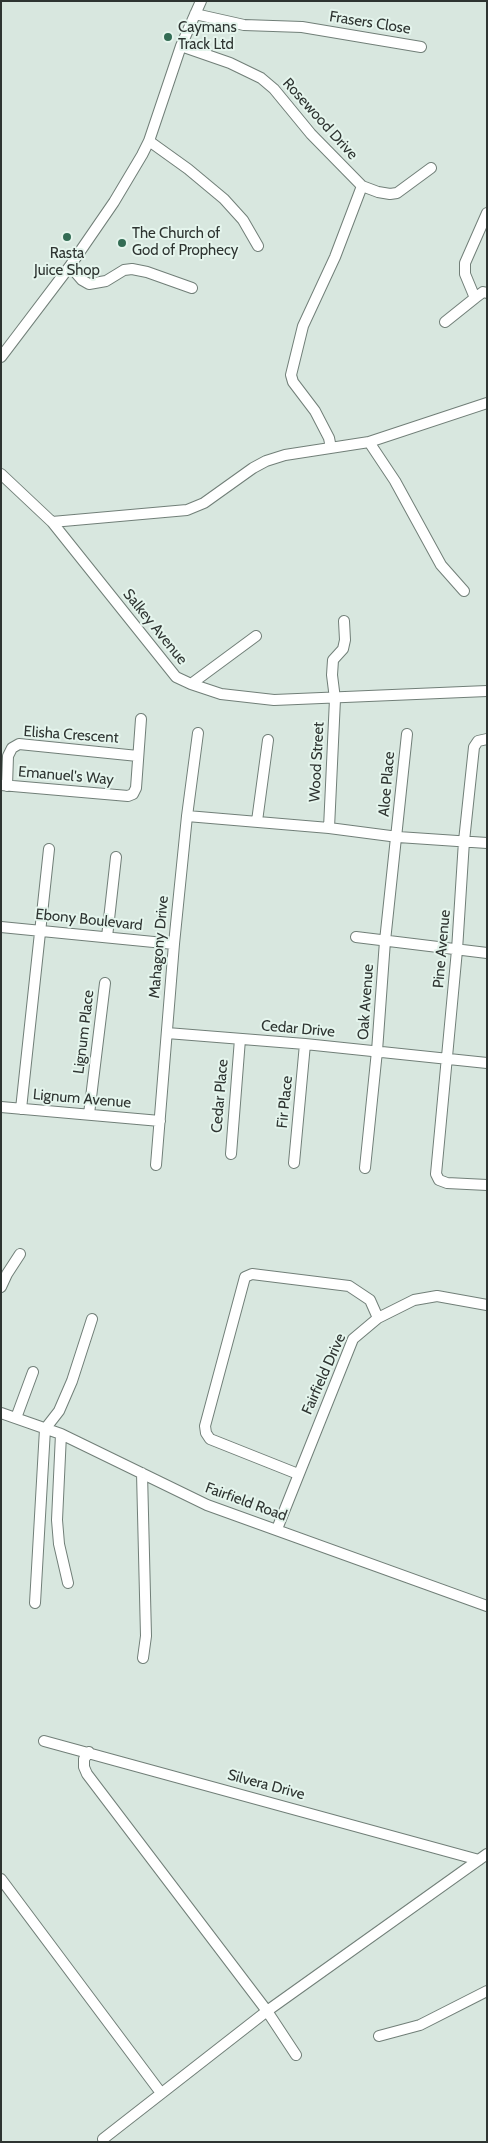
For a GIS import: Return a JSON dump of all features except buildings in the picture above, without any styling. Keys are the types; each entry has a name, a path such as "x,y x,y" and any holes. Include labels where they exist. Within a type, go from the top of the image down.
{"street":[{"path":"1,357 70,266 114,202 149,141 181,46 201,1"},
{"name":"Frasers Close","path":"196,14 244,26 302,27 421,47"},
{"name":"Rosewood Drive","path":"181,46 230,63 261,78 274,89 311,134 362,186 378,192 398,193 431,168"},
{"path":"149,141 188,169 224,199 243,220 258,246"},
{"path":"331,448 329,438 315,411 293,382 291,375 303,326 335,257 362,186"},
{"path":"475,298 465,274 464,263 487,213"},
{"path":"70,266 82,280 89,284 106,281 124,270 132,269 147,272 192,288"},
{"path":"445,322 483,292 487,292"},
{"path":"52,522 186,510 204,503 266,461 285,455 369,442 487,403"},
{"path":"369,442 395,481 440,565 464,591"},
{"name":"Salkey Avenue","path":"1,474 52,522 157,656 176,677 191,684 221,694 274,700 487,691"},
{"name":"Wood Street","path":"329,828 335,698 332,675 333,660 343,649 345,640 344,621"},
{"path":"191,684 256,636"},
{"path":"138,756 141,719"},
{"name":"Mahagony Drive","path":"156,1165 174,944 198,732"},
{"name":"Aloe Place","path":"398,837 407,734"},
{"name":"Pine Avenue","path":"487,739 478,741 474,747 464,841 458,950 436,1174 439,1180 447,1183 487,1185"},
{"path":"257,821 268,740"},
{"name":"Elisha Crescent","path":"4,786 8,756 12,748 19,744 138,756"},
{"name":"Emanuel's Way","path":"4,786 128,796 133,794 136,788 138,756"},
{"path":"187,816 329,828 398,837 487,843"},
{"name":"Oak Avenue","path":"365,1168 377,1051 385,941 398,837"},
{"path":"21,1109 49,849"},
{"path":"107,937 116,857"},
{"name":"Ebony Boulevard","path":"1,927 174,944"},
{"path":"356,937 487,953"},
{"name":"Lignum Place","path":"89,1114 105,983"},
{"name":"Cedar Drive","path":"167,1034 305,1044 487,1063"},
{"name":"Cedar Place","path":"231,1154 240,1039"},
{"name":"Fir Place","path":"294,1164 305,1044"},
{"name":"Lignum Avenue","path":"1,1107 160,1121"},
{"path":"1,1288 7,1274 20,1254"},
{"path":"298,1474 210,1440 206,1433 205,1426 244,1276 252,1274 349,1286 370,1300 378,1318"},
{"name":"Fairfield Drive","path":"277,1529 353,1339 378,1318 414,1300 437,1296 487,1305"},
{"path":"35,1602 45,1429 59,1411 72,1382 92,1319"},
{"path":"16,1418 33,1372"},
{"name":"Fairfield Road","path":"1,1413 61,1434 207,1505 487,1606"},
{"path":"61,1434 57,1520 58,1544 68,1583"},
{"path":"142,1473 146,1636 143,1658"},
{"name":"Silvera Drive","path":"44,1741 483,1857"},
{"path":"89,1752 84,1759 84,1767 87,1774 267,2011 296,2055"},
{"path":"104,2142 103,2139 267,2011 483,1857"},
{"path":"1,1879 161,2094"},
{"path":"379,2036 420,2024 487,1991"}],"place":[{"name":"Caymans Track Ltd","path":"168,37"},
{"name":"Rasta Juice Shop","path":"67,237"},
{"name":"The Church of God of Prophecy","path":"122,243"}]}
